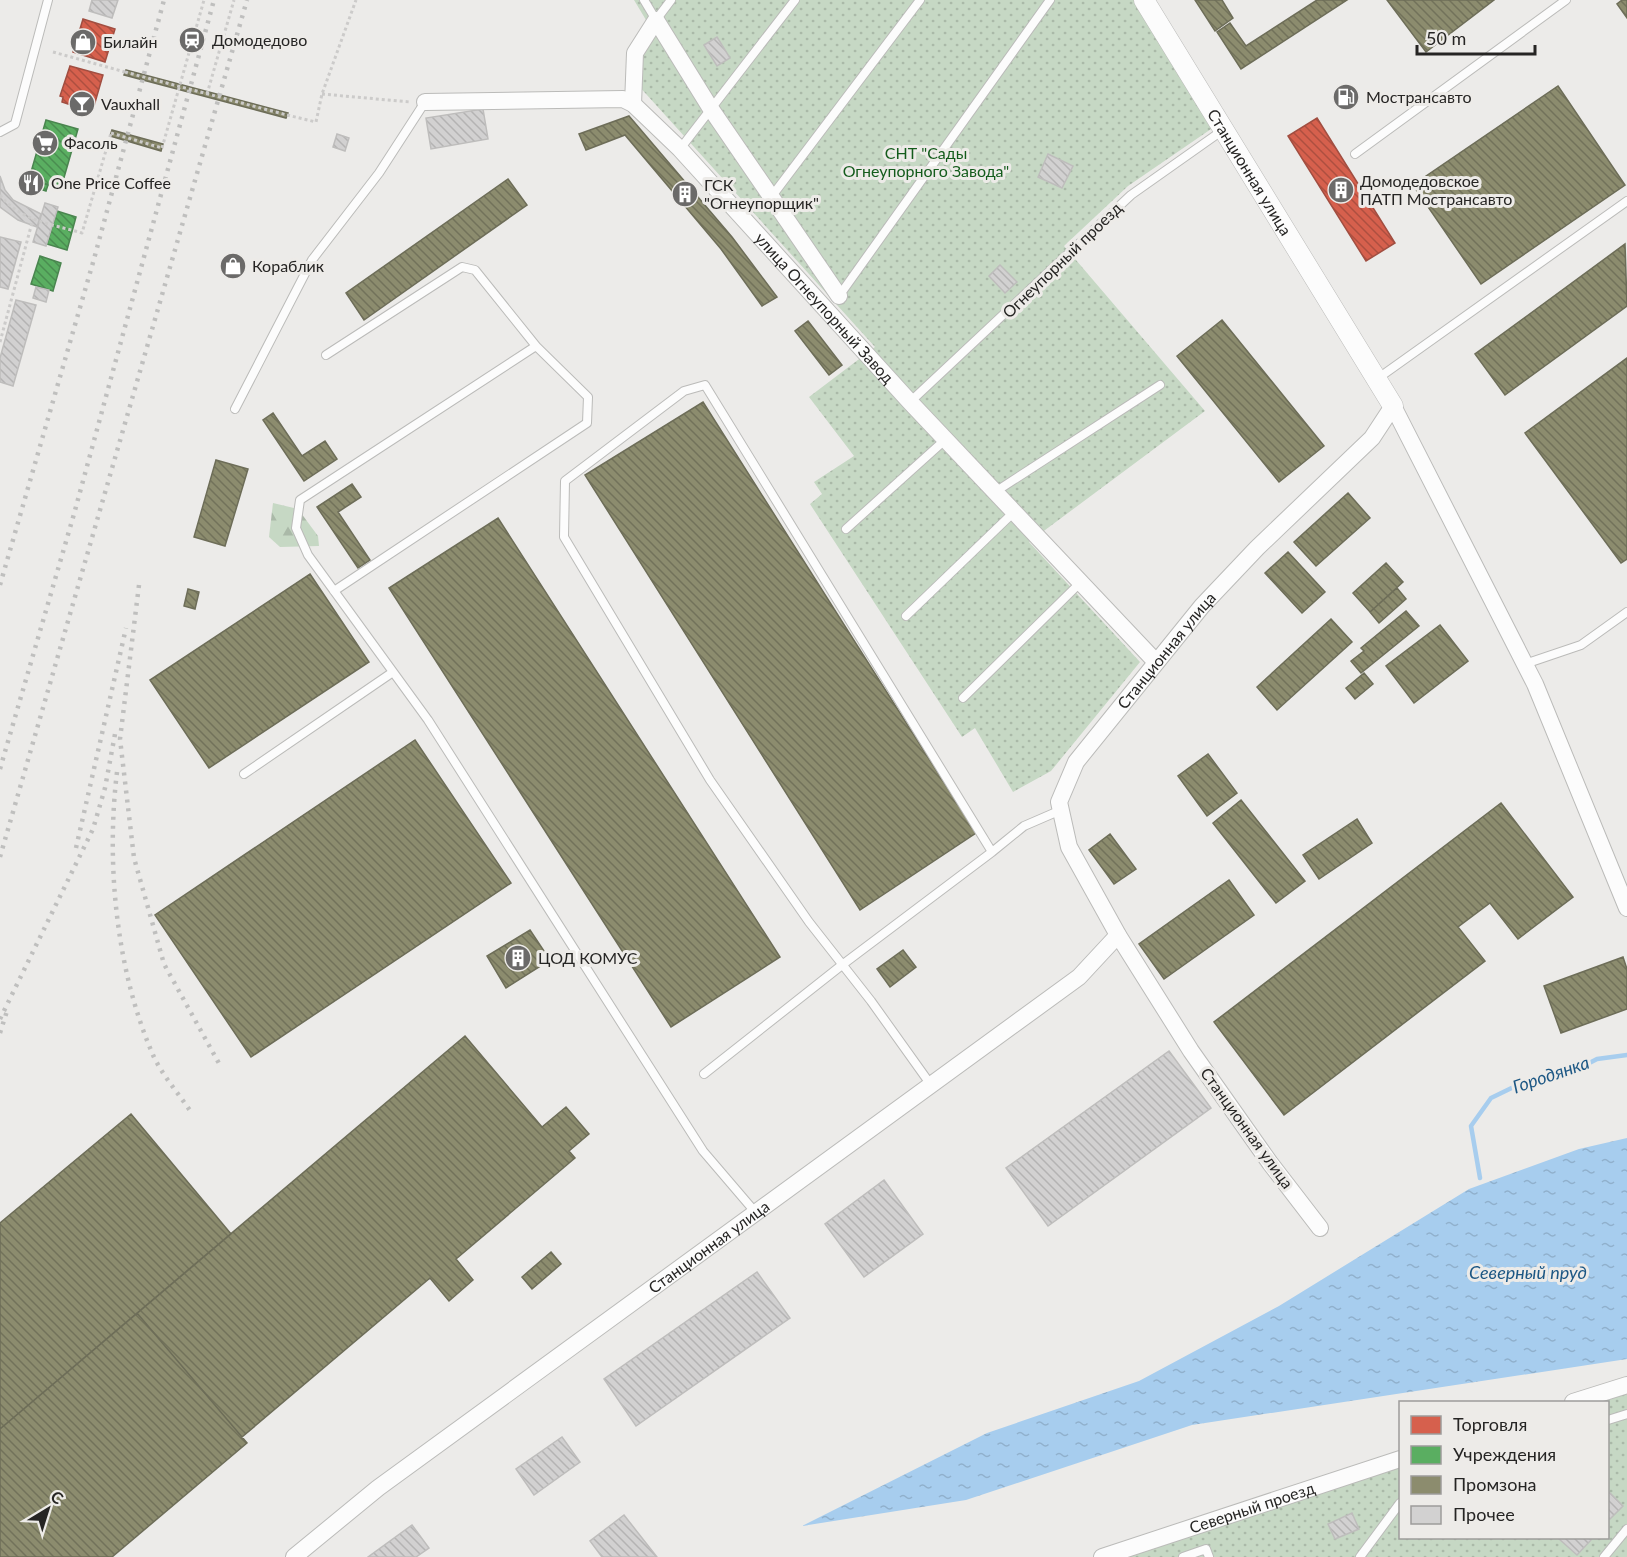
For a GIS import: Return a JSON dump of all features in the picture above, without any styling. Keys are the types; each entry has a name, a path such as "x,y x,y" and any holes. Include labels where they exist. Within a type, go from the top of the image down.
{"street":[{"name":"Станционная улица","path":"1144,0 1392,406 1525,664 1627,908"},
{"path":"425,102 622,99 633,104 635,53 656,20 711,109 839,297"},
{"name":"улица Огнеупорный Завод","path":"633,104 680,149 945,440 1156,662"},
{"name":"Станционная улица","path":"1320,1228 1270,1163 1191,1051 1118,935 1069,847 1059,802 1076,762 1202,606 1257,548 1372,438 1392,406"},
{"name":"Станционная улица","path":"296,1556 378,1488 1079,977 1118,935"},
{"path":"1575,1401 1627,1385"},
{"name":"Северный проезд","path":"1102,1557 1399,1460"}],"lane":[{"path":"0,132 15,124 48,0"},
{"path":"644,0 656,20 671,0"},
{"path":"680,149 795,0"},
{"path":"772,196 920,0"},
{"path":"839,297 1050,0"},
{"path":"1355,154 1566,0"},
{"path":"235,409 312,260 379,172 425,102"},
{"name":"Огнеупорный проезд","path":"910,402 1131,195 1223,130"},
{"path":"1376,380 1627,201"},
{"path":"326,355 462,267 475,270 536,346 588,397 587,423 334,591"},
{"path":"536,346 300,500 296,528 308,555 428,720 703,1151 756,1213"},
{"path":"931,1085 710,780 564,537 565,481 684,391 705,385 992,852"},
{"path":"995,492 1160,385"},
{"path":"846,529 945,440"},
{"path":"906,616 1014,512"},
{"path":"963,698 1081,582"},
{"path":"1525,664 1581,645 1627,612"},
{"path":"244,774 393,672"},
{"path":"704,1074 1024,826 1061,810"},
{"path":"1609,1420 1627,1414"},
{"path":"1360,1557 1399,1506"},
{"path":"1604,1557 1627,1529"},
{"name":"Северный проезд","path":"1183,1557 1206,1549 1209,1557"}],"path":[{"path":"0,195 9,207 33,219 82,233 111,133 162,148 204,0"},
{"path":"207,94 234,0"},
{"path":"53,52 316,122 322,94 356,0"},
{"path":"322,94 392,102 425,102"},
{"path":"0,342 33,219"}],"green space":[{"name":"СНТ \"Сады Огнеупорного Завода\"","path":"634,0 1134,0 1214,127 1128,186 1064,246 1205,411 1029,542 1140,662 1051,771 1013,792 975,728 962,737 810,504 822,494 814,482 854,456 809,397 875,347 637,84 649,25"},
{"path":"273,503 298,509 318,536 319,546 280,547 269,537"},
{"path":"1627,1392 1627,1557 1126,1557 1399,1467 1399,1539 1609,1539 1609,1401 1599,1401"}],"water":[{"name":"Северный пруд","path":"1627,1138 1627,1359 1192,1425 966,1500 802,1526 987,1433 1139,1381 1279,1306 1469,1189 1579,1149"}],"building: Торговля":[{"path":"83,19 115,29 105,62 73,52"},
{"path":"70,66 103,75 94,106 91,105 89,111 62,102 63,97 60,96"},
{"name":"Домодедовское ПАТП Мострансавто","path":"1317,118 1395,243 1366,261 1288,136"}],"building: Учреждения":[{"path":"46,120 78,129 61,188 29,179"},
{"path":"26,178 48,185 46,191 25,184"},
{"path":"57,211 76,217 67,250 47,244"},
{"path":"40,256 61,263 53,291 31,284"}],"building: Промзона":[{"path":"1195,0 1222,0 1233,18 1215,31"},
{"path":"1317,0 1347,0 1241,69 1217,32 1230,23 1246,46"},
{"path":"1387,0 1494,0 1426,52"},
{"path":"1622,0 1627,0 1627,18 1617,4"},
{"path":"126,70 288,113 286,118 124,75"},
{"path":"1558,86 1625,185 1481,284 1413,185"},
{"name":"ГСК \"Огнеупорщик\"","path":"629,116 732,237 777,297 762,306 721,249 625,135 586,150 579,134"},
{"path":"112,130 163,144 161,151 110,136"},
{"path":"508,179 527,205 364,320 346,293"},
{"path":"1625,244 1627,306 1505,395 1475,354"},
{"path":"1222,320 1324,446 1279,482 1177,356"},
{"path":"808,321 842,365 829,375 795,331"},
{"path":"1627,358 1627,559 1621,563 1525,433"},
{"path":"703,402 976,833 860,910 585,475"},
{"path":"273,413 302,456 325,441 337,459 304,481 263,420"},
{"path":"216,460 248,469 225,546 194,537"},
{"path":"352,484 361,497 338,512 370,560 358,568 317,507"},
{"path":"1348,493 1370,518 1316,566 1294,542"},
{"path":"498,518 780,957 671,1027 389,588"},
{"path":"1288,552 1325,592 1302,613 1265,573"},
{"path":"1386,563 1403,582 1370,612 1353,593"},
{"path":"310,574 369,662 209,768 150,680"},
{"path":"1397,588 1406,599 1379,623 1370,612"},
{"path":"188,589 199,592 195,609 184,606"},
{"path":"1406,611 1419,626 1361,673 1351,661 1364,651 1361,648"},
{"path":"1331,619 1352,642 1277,710 1257,687"},
{"path":"1440,625 1468,661 1414,703 1386,666"},
{"path":"1364,673 1373,684 1355,699 1346,688"},
{"path":"415,740 511,883 251,1057 155,915"},
{"path":"1208,754 1237,793 1207,816 1178,776"},
{"path":"1241,800 1305,881 1276,903 1213,823"},
{"path":"1501,803 1573,897 1518,939 1490,903 1458,927 1485,961 1284,1115 1214,1022"},
{"path":"1357,819 1372,843 1319,879 1303,855"},
{"path":"1110,834 1136,869 1114,884 1089,850"},
{"path":"1229,880 1254,915 1164,979 1139,944"},
{"name":"ЦОД КОМУС","path":"530,930 550,960 506,988 487,956"},
{"path":"903,950 916,967 890,987 877,969"},
{"path":"1623,957 1627,969 1627,1009 1561,1033 1544,986"},
{"path":"465,1036 542,1127 566,1107 589,1134 569,1151 575,1158 456,1259 473,1280 449,1301 430,1278 242,1437 137,1313"},
{"path":"131,1114 231,1234 0,1429 0,1223"},
{"path":"551,1252 561,1264 532,1289 522,1277"},
{"path":"137,1313 247,1443 112,1557 0,1557 0,1429"}],"building: Прочее":[{"path":"92,0 118,0 112,18 89,11"},
{"path":"717,37 730,58 717,66 704,45"},
{"path":"483,109 488,139 431,149 426,118"},
{"path":"337,134 349,138 345,151 333,147"},
{"path":"1048,154 1073,166 1062,188 1038,177"},
{"path":"0,176 5,190 13,200 41,214 37,227 18,220 0,207"},
{"path":"45,203 58,207 46,246 33,242"},
{"path":"0,237 21,242 8,289 0,287"},
{"path":"1000,265 1017,282 1005,293 989,276"},
{"path":"36,287 49,290 46,302 33,298"},
{"path":"16,300 36,305 13,386 0,382 0,358"},
{"path":"1169,1051 1211,1108 1048,1226 1006,1168"},
{"path":"884,1180 923,1234 864,1277 825,1224"},
{"path":"757,1272 790,1318 636,1426 604,1379"},
{"path":"562,1437 580,1462 534,1495 516,1469"},
{"path":"1609,1492 1623,1506 1609,1518"},
{"path":"1352,1513 1359,1529 1335,1539 1328,1524"},
{"path":"624,1515 657,1557 602,1557 590,1541"},
{"path":"412,1525 429,1548 416,1557 368,1557"},
{"path":"1559,1539 1591,1540 1577,1555"}],"waterway":[{"name":"Городянка","path":"1480,1178 1471,1126 1491,1098 1526,1081 1574,1071 1597,1059 1627,1055"}],"railway":[{"path":"0,585 94,259 164,0"},
{"path":"0,769 74,514 214,0"},
{"path":"0,857 247,0"},
{"path":"139,585 120,739 134,858 164,964 221,1067"},
{"path":"76,848 126,628"},
{"path":"0,1019 93,829 105,788 115,734"},
{"path":"117,772 113,843 117,916 122,952 140,1022 153,1055 191,1112"},
{"path":"0,1033 7,1011"}],"place":[{"name":"Домодедово","path":"192,40"},
{"name":"Билайн","path":"83,42"},
{"name":"Мострансавто","path":"1346,97"},
{"name":"Vauxhall","path":"82,104"},
{"name":"Фасоль","path":"45,143"},
{"name":"One Price Coffee","path":"31,183"},
{"name":"Домодедовское ПАТП Мострансавто","path":"1341,190"},
{"name":"ГСК \"Огнеупорщик\"","path":"685,194"},
{"name":"Кораблик","path":"233,266"},
{"name":"ЦОД КОМУС","path":"518,958"}]}
